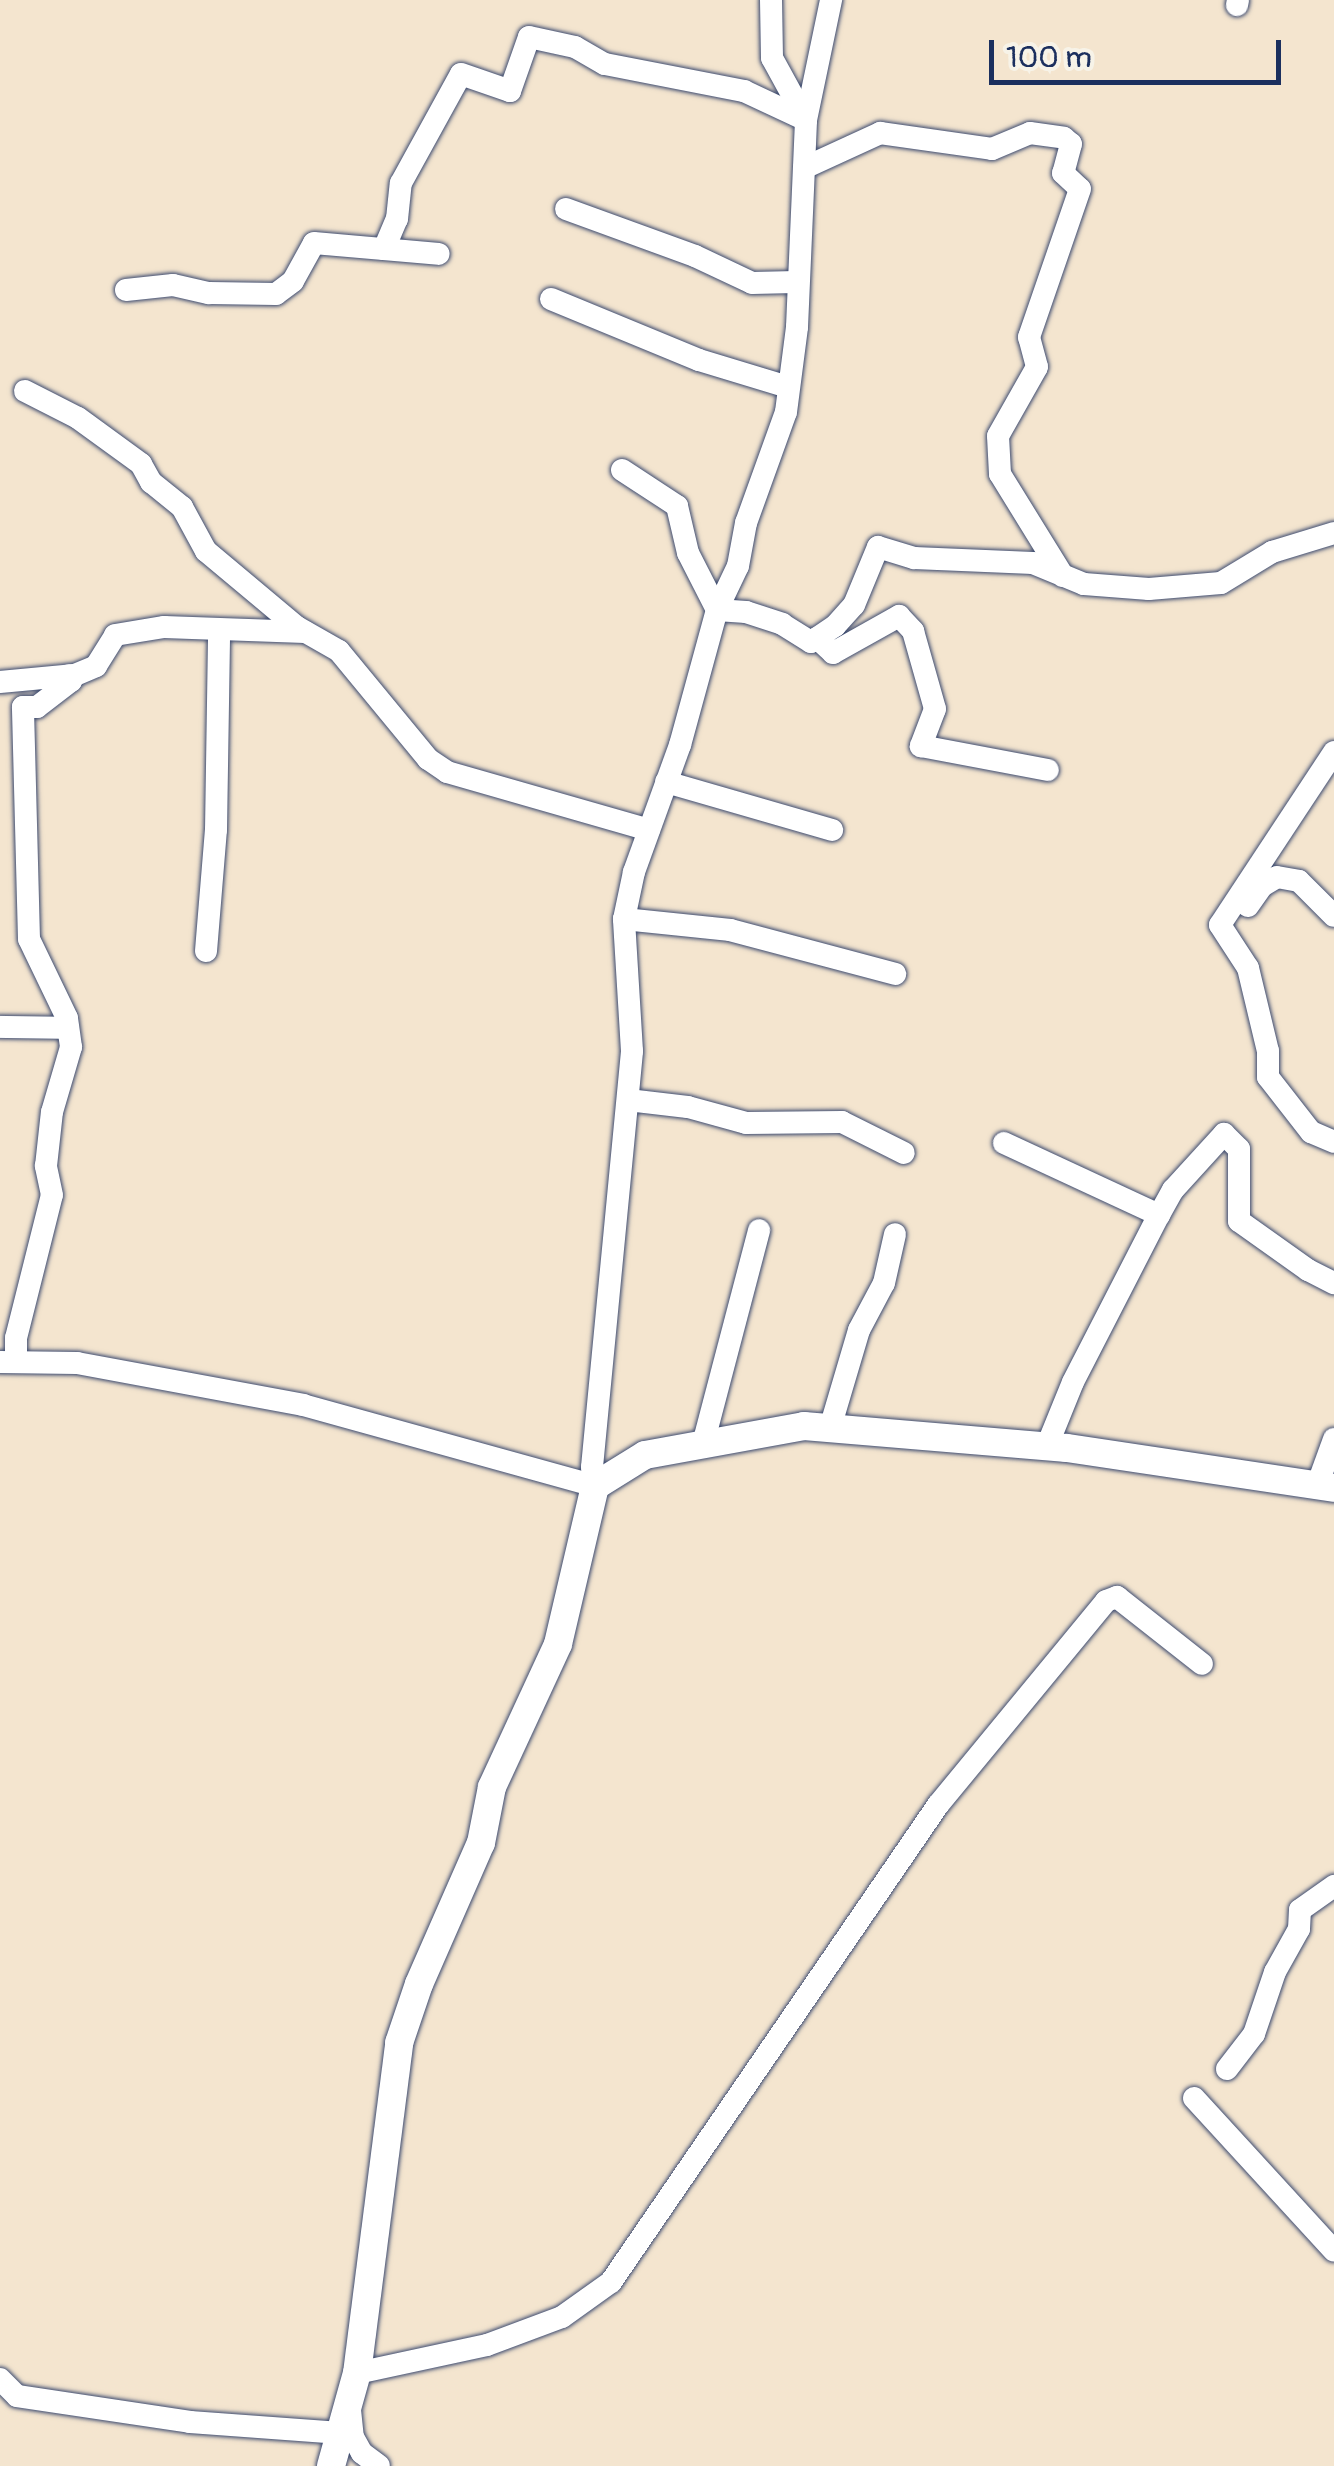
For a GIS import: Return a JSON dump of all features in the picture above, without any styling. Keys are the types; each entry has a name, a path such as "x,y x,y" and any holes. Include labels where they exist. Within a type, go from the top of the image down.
{"street":[{"path":"771,0 772,58 806,120"},
{"path":"330,2466 356,2373 399,2043 419,1984 480,1843 492,1787 558,1644 595,1486 592,1467 633,1029 624,919 717,610 738,566 746,523 786,412 797,327 806,120 831,0"},
{"path":"384,249 397,219 401,184 461,74 510,91 529,38 575,47 605,64 744,91 806,120"},
{"path":"804,168 880,133 992,149 1030,134 1064,138 1071,144 1064,173 1080,189 1029,337 1036,367 998,436 1000,474 1063,576"},
{"path":"566,210 695,256 752,283 796,282"},
{"path":"126,290 173,285 209,293 276,294 293,280 314,243 439,254"},
{"path":"551,299 699,360 788,386"},
{"path":"25,391 66,411 140,464 151,482 182,507 206,550 305,632 339,651 407,739 448,772 648,830"},
{"path":"622,470 677,506 688,553 717,610"},
{"path":"717,610 746,612 782,624 810,642 854,606 878,547 914,558 1033,562 1084,584 1149,589 1221,582 1272,552 1334,534"},
{"path":"817,638 833,653 899,616 913,631 935,710 921,746 1048,770"},
{"path":"0,682 69,675 96,666 115,635 164,627 305,632"},
{"path":"206,950 216,830 219,630"},
{"path":"69,675 71,681 37,707 23,706 29,939 68,1028 71,1047 52,1112 46,1166 52,1195 8,1362 77,1363 303,1405 595,1486 645,1455 804,1426 1048,1446 1326,1487 1334,1439"},
{"path":"1334,752 1220,925 1248,968 1268,1051 1268,1077 1311,1132 1334,1142"},
{"path":"666,782 832,830"},
{"path":"1228,933 1262,886 1276,876 1300,881 1334,916"},
{"path":"624,919 730,930 895,974"},
{"path":"0,1027 68,1028"},
{"path":"628,1100 688,1106 746,1123 842,1122 904,1154"},
{"path":"1048,1446 1072,1382 1173,1190 1224,1134 1239,1149 1239,1221 1308,1270 1334,1283"},
{"path":"1004,1143 1159,1215"},
{"path":"703,1444 759,1230"},
{"path":"830,1428 859,1330 884,1282 895,1234"},
{"path":"356,2373 487,2345 562,2317 611,2282 938,1805 1106,1601 1118,1596 1202,1664"},
{"path":"1228,2069 1254,2034 1275,1972 1299,1929 1300,1910 1334,1886"},
{"path":"1194,2098 1334,2252"},
{"path":"0,2379 17,2396 190,2422 345,2420"},
{"path":"345,2420 362,2454 379,2466"}]}
